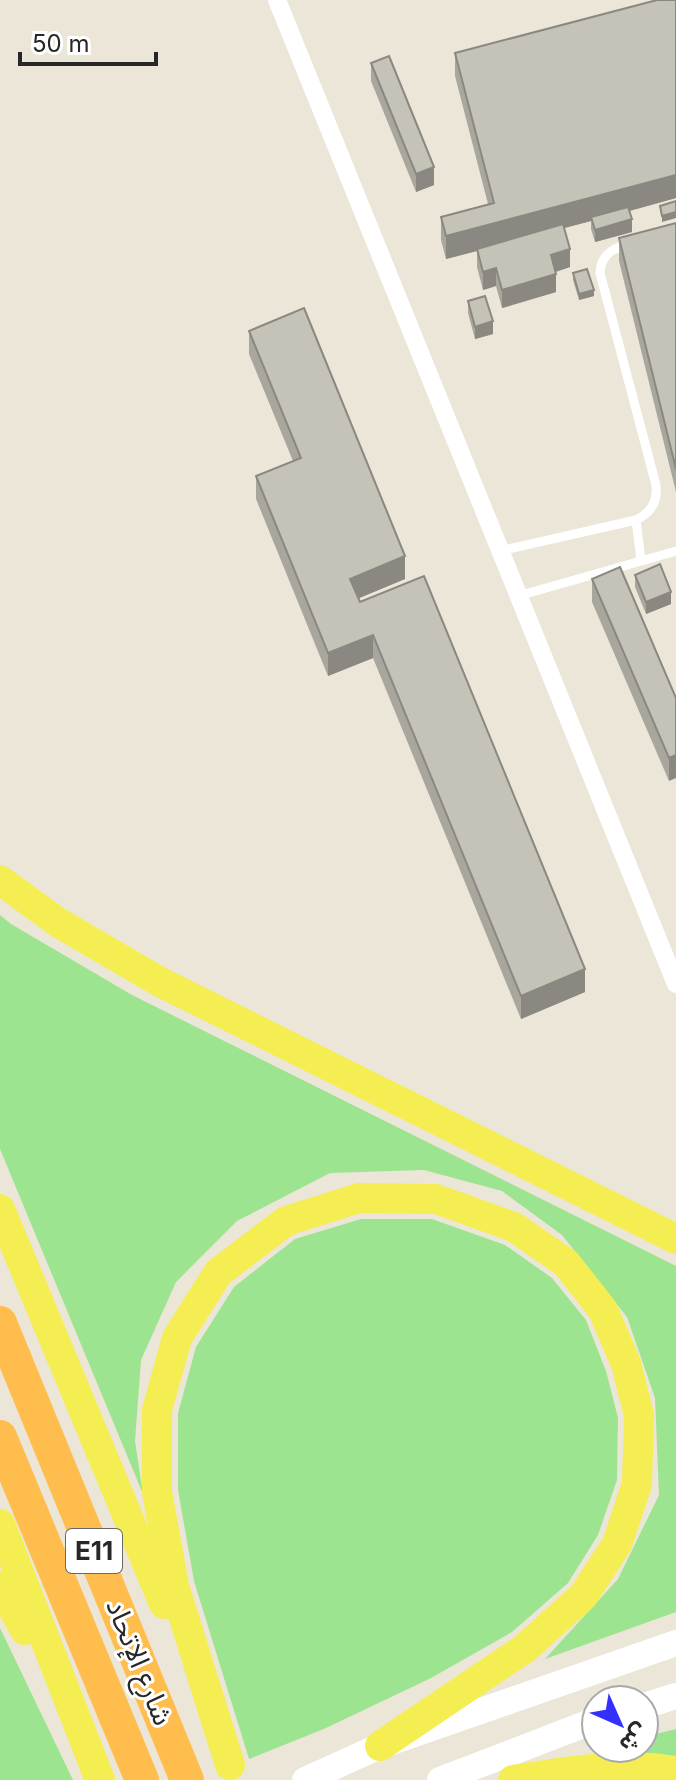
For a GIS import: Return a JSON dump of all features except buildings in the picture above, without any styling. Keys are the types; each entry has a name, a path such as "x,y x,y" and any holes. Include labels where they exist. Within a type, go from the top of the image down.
{"highway":[{"name":"شارع الإتحاد","path":"0,1323 187,1780"},
{"name":"شارع الإتحاد","path":"0,1437 142,1780"}],"main road":[{"path":"0,880 59,923 160,982 676,1239"},
{"path":"232,1772 174,1586 157,1492 157,1410 177,1338 218,1273 286,1221 359,1198 436,1199 514,1227 566,1263 603,1310 626,1364 639,1415 637,1484 617,1544 583,1596 524,1649 380,1746"},
{"path":"0,1209 232,1772"},
{"path":"0,1524 99,1780"},
{"path":"0,1586 99,1780"},
{"path":"513,1780 621,1768 676,1772"}],"street":[{"path":"277,0 676,984"},
{"path":"305,1780 380,1746 676,1643"},
{"path":"440,1780 580,1726"}],"lane":[{"path":"500,551 636,520 653,507 656,485 600,273 606,254 637,242"},
{"path":"636,520 641,561"},
{"path":"518,596 676,551"}],"green space":[{"path":"0,915 132,995 676,1266 676,1612 545,1659 618,1579 659,1495 655,1398 627,1317 562,1235 502,1191 424,1170 330,1173 237,1221 176,1282 141,1360 135,1441 143,1494 0,1149"},
{"path":"361,1219 432,1219 505,1245 552,1278 586,1320 606,1371 618,1418 617,1480 598,1535 568,1583 512,1632 431,1678 326,1728 249,1759 194,1581 178,1490 178,1413 196,1347 234,1287 295,1239"},
{"path":"0,1628 73,1780 0,1780"},
{"path":"676,1729 676,1756 660,1754 660,1733"}]}
